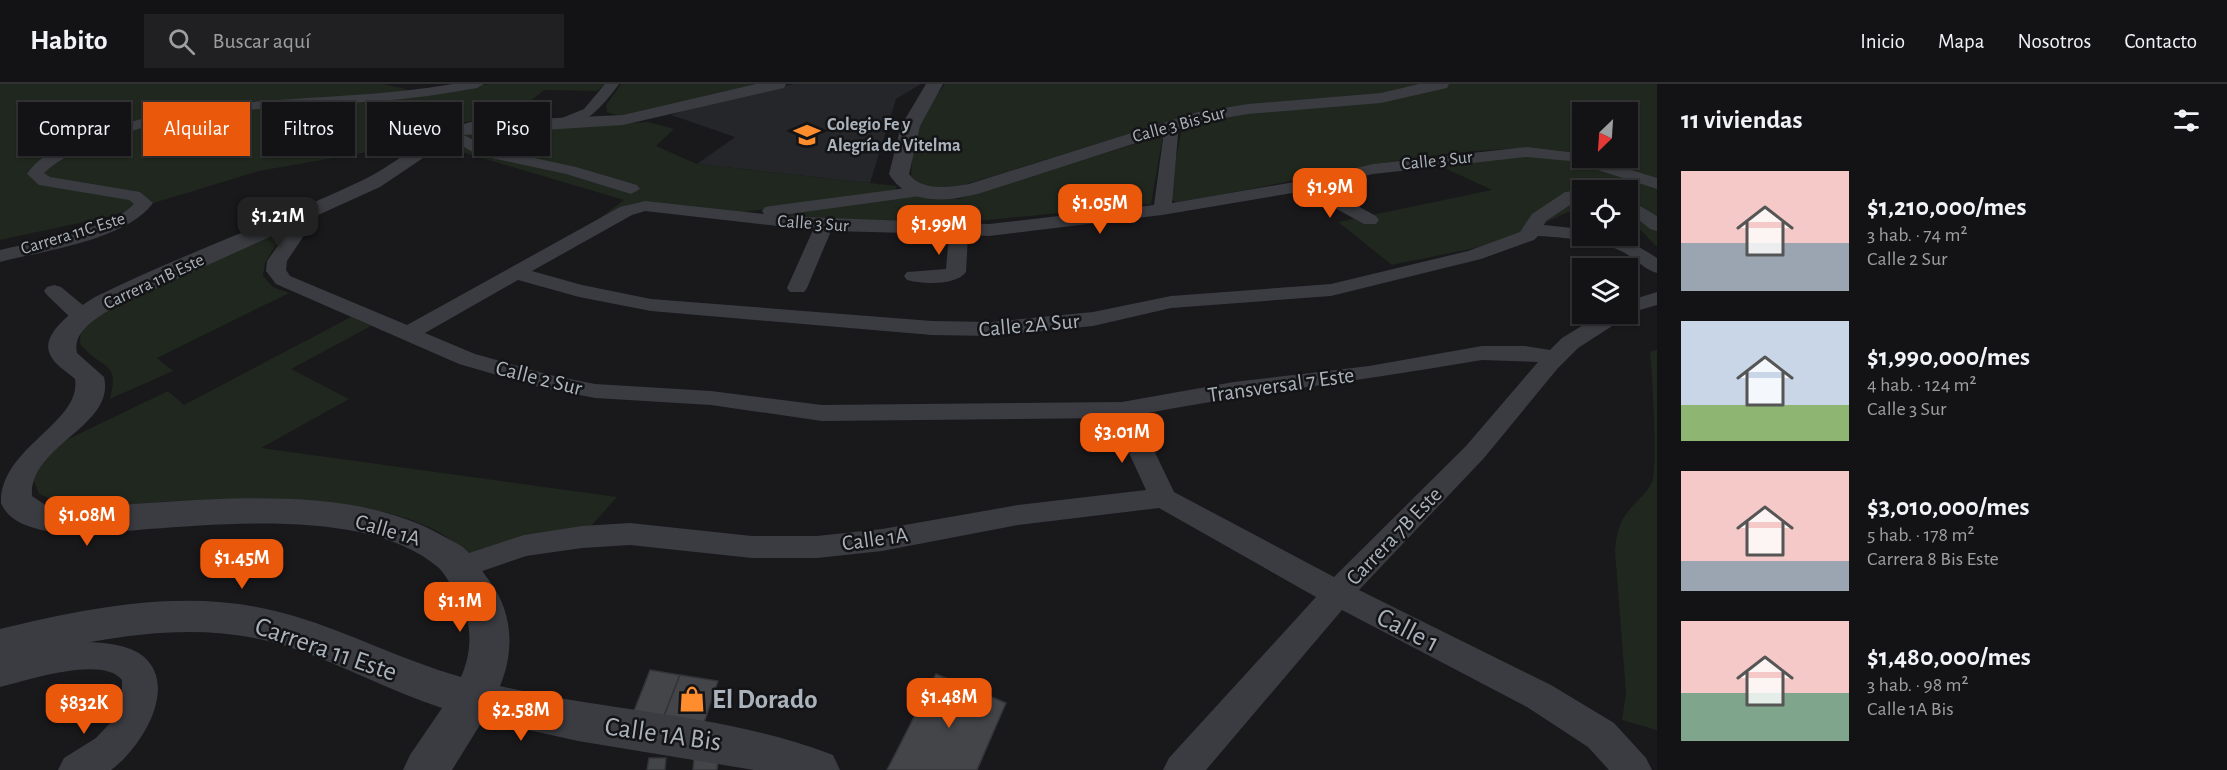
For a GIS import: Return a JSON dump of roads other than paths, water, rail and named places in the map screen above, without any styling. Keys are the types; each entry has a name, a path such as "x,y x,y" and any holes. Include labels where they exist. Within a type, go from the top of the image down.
{"street":[{"path":"449,87 477,84"},
{"path":"562,123 591,110 612,84"},
{"name":"Carrera 11B Este","path":"462,130 614,121 648,116 706,99 778,84"},
{"path":"922,191 906,183 900,177 900,171 911,122 921,102 935,84"},
{"name":"Calle 3 Bis Sur","path":"922,191 966,191 1172,124 1248,108 1381,98 1441,84"},
{"name":"Carrera 11C Este","path":"0,256 110,226 136,214 143,206 144,202 134,196 45,181 35,174 54,158 86,141 152,118 246,105 371,97 449,87"},
{"path":"591,110 614,121"},
{"path":"1162,210 1172,124"},
{"path":"409,333 517,273 553,250 598,210 632,189 570,170 484,152 462,140"},
{"name":"Calle 3 Sur","path":"553,250 626,211 645,206 824,225 959,231 989,230 1162,210 1306,186 1348,173 1398,165 1527,152 1553,153 1591,162 1657,184"},
{"name":"Carrera 11B Este","path":"82,316 124,294 381,179 412,156"},
{"path":"1306,186 1370,220"},
{"path":"734,217 922,191"},
{"path":"1572,196 1538,218 1533,230 1572,233"},
{"name":"Calle 2 Sur","path":"312,210 277,261 275,266 278,276 477,362 514,374 570,387 711,398 798,411 895,414"},
{"path":"1638,210 1657,225"},
{"path":"797,288 824,225"},
{"name":"Calle 2A Sur","path":"517,273 579,291 651,305 932,328 992,329 1093,319 1171,302 1330,290 1474,255 1527,236 1533,230"},
{"path":"914,276 943,276 956,272 959,231"},
{"path":"1627,246 1657,267"},
{"path":"54,291 82,316"},
{"path":"1638,305 1657,298"},
{"name":"Calle 1A","path":"82,316 64,339 63,354 67,360 89,377 91,392 81,410 35,451 19,471 14,491 22,507 42,517 71,521 200,512 332,515 395,529 425,539 462,567 524,546 582,537 630,534 720,545 818,547 882,540 1018,515 1163,498"},
{"name":"Carrera 7B Este","path":"1182,770 1338,594 1475,452 1570,343 1599,324"},
{"name":"Transversal 7 Este","path":"895,414 1122,410 1234,388 1370,373 1482,353 1525,353 1557,358"},
{"path":"1122,410 1163,498"},
{"name":"Calle 1","path":"1163,498 1338,594 1539,696 1601,735 1625,760"},
{"path":"426,770 472,697 488,659 489,623 476,585 462,567"},
{"name":"Carrera 11 Este","path":"0,646 61,631 134,619 200,616 230,618 287,629 402,675 472,697"},
{"path":"0,673 60,660 90,657 120,660 136,672 142,692 134,717 120,739 104,755 77,770"},
{"name":"Calle 1A Bis","path":"472,697 546,716 719,740 765,751 817,770"}],"place":[{"name":"Colegio Fe y Alegría de Vitelma","path":"807,135"},
{"name":"El Dorado","path":"692,699"}]}
